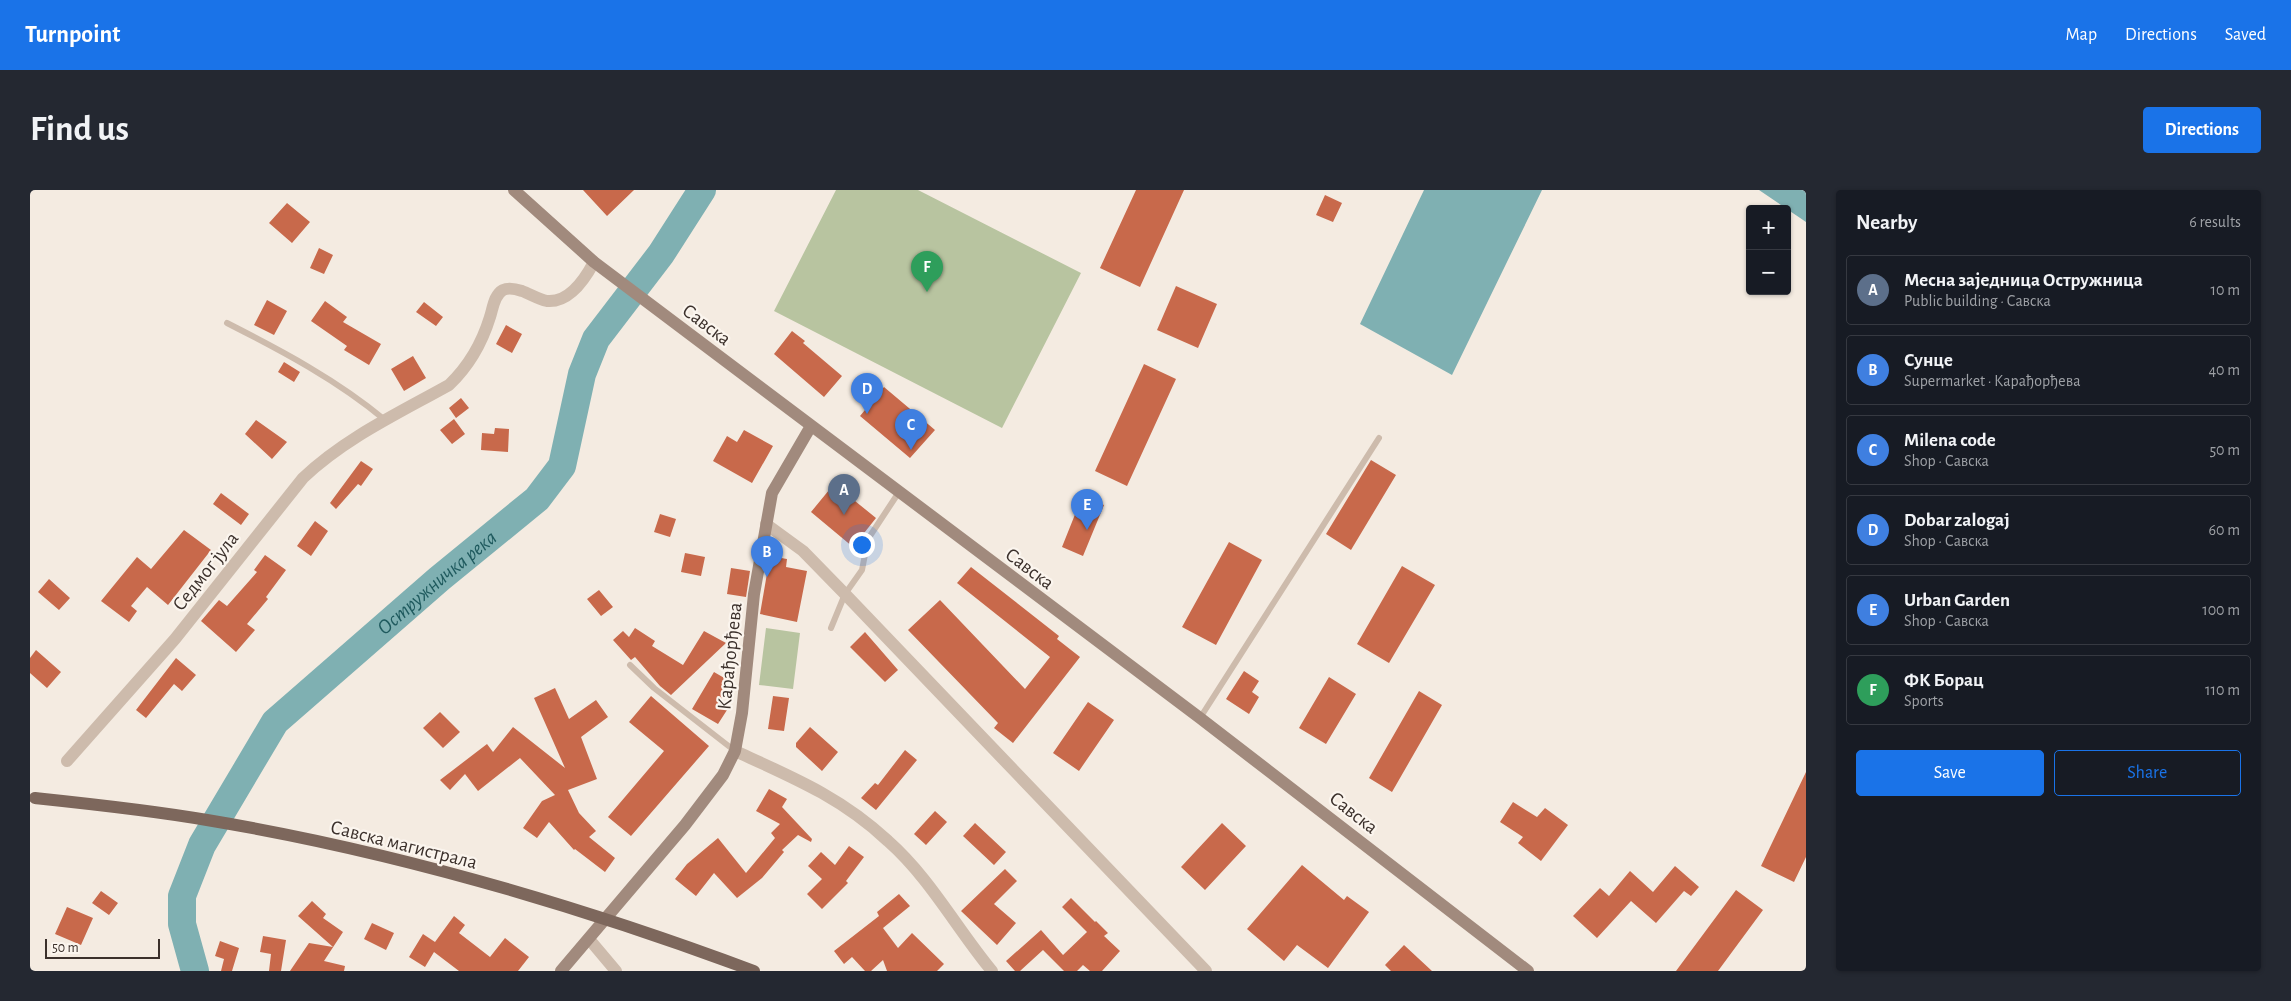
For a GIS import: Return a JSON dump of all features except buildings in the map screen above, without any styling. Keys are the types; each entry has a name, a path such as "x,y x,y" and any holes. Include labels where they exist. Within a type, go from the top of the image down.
{"main road":[{"name":"Савска магистрала","path":"35,798 207,820 340,846 511,890 630,927 754,971"}],"street":[{"name":"Савска","path":"514,190 594,262 1200,718 1528,971"},
{"name":"Седмог јула","path":"67,761 175,639 303,478 342,447 449,385 462,372 484,336 498,294 512,289 540,299 556,300 578,286 594,262"},
{"name":"Карађорђева","path":"561,971 651,867 700,806 722,775 735,751 742,713 754,594 772,493 811,426"},
{"path":"766,524 803,551 1206,971"},
{"path":"735,751 816,788 837,801 889,841 929,886 992,971"},
{"path":"589,939 616,971"}],"lane":[{"path":"227,323 293,357 346,390 386,420"},
{"path":"1200,718 1378,438"},
{"path":"831,628 845,594 862,570 868,539 899,492"},
{"name":"Карађорђева","path":"630,665 654,688 735,751"}],"green space":[{"path":"836,190 918,190 1081,273 1002,428 774,311"},
{"path":"766,628 800,633 793,689 759,685"}],"water":[{"path":"1424,190 1542,190 1452,375 1360,324"},
{"path":"1759,190 1806,190 1806,222 1791,212 1791,205 1781,205"}],"waterway":[{"name":"Остружничка река","path":"195,971 182,924 182,896 202,845 275,722 439,579 537,499 562,466 582,374 596,339 661,254 702,190"}],"place":[{"name":"ФК Борац","path":"927,292"},
{"name":"Dobar zalogaj","path":"867,414"},
{"name":"Milena code","path":"911,450"},
{"name":"Месна заједница Остружница","path":"844,515"},
{"name":"Urban Garden","path":"1087,530"},
{"name":"Сунце","path":"767,577"}]}
